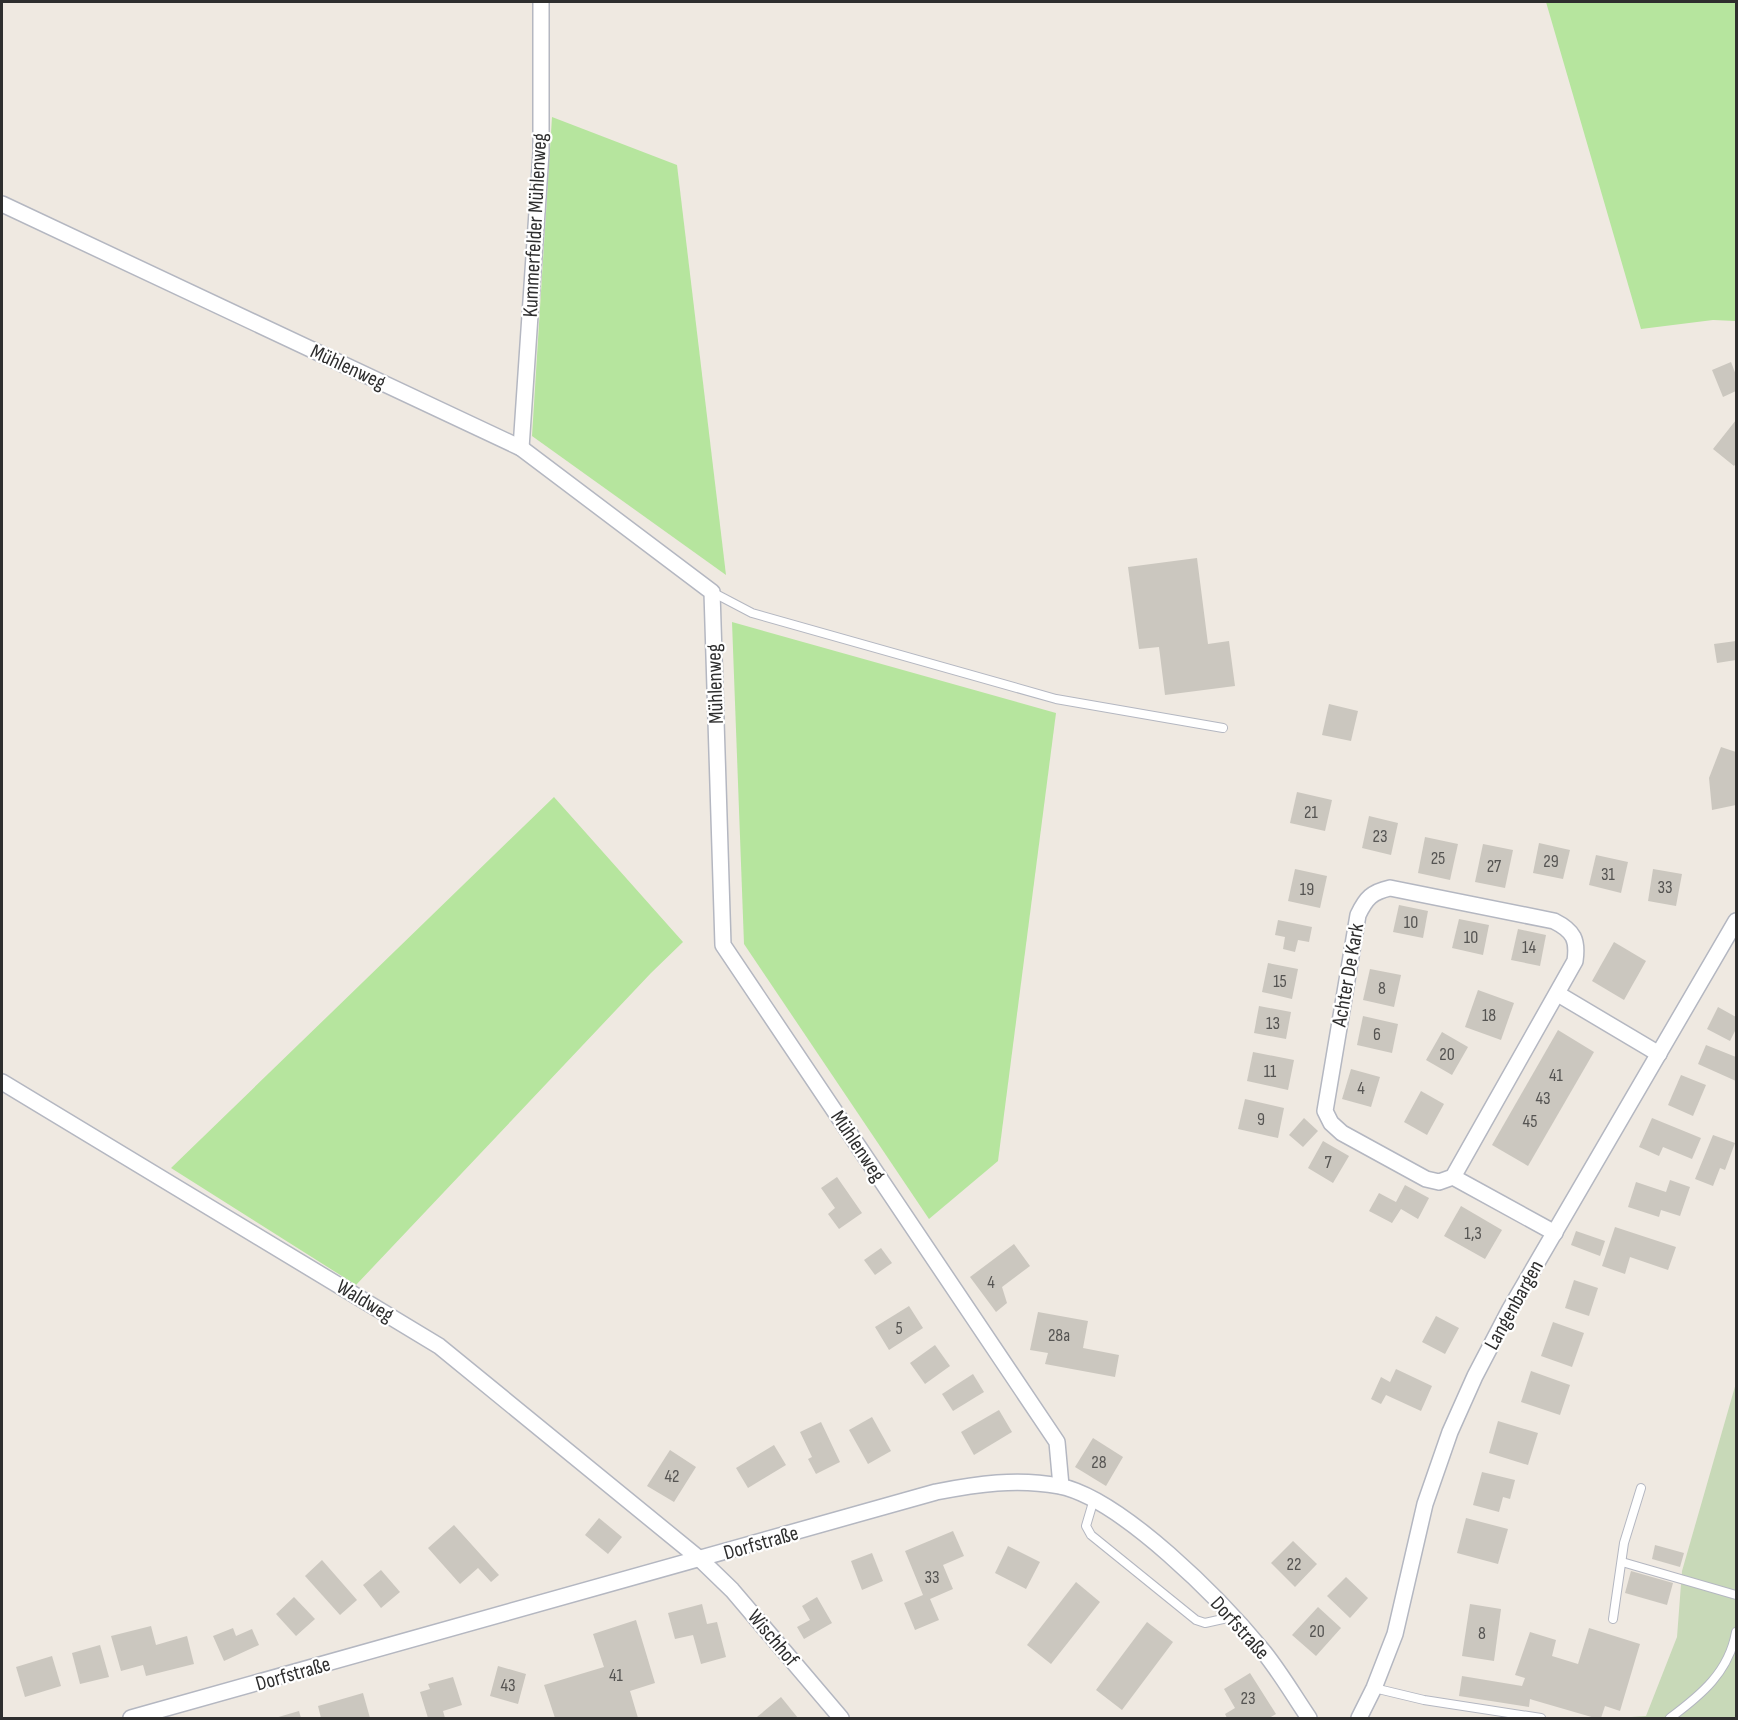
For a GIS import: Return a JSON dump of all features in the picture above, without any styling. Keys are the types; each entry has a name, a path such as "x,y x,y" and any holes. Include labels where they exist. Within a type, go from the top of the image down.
{"street":[{"name":"Kummerfelder Mühlenweg","path":"520,448 541,153 541,2"},
{"name":"Mühlenweg","path":"2,204 520,448 712,592 723,945 1057,1442 1060,1486"},
{"name":"Achter De Kark","path":"1390,888 1562,925 1569,929 1578,943 1575,961 1558,994 1453,1177 1439,1182 1426,1179 1342,1133 1330,1123 1324,1111 1358,915 1365,900 1375,891 1390,888"},
{"name":"Langenbargen","path":"1359,1719 1395,1634 1425,1504 1450,1432 1505,1318 1737,921"},
{"path":"1558,994 1659,1054"},
{"name":"Waldweg","path":"2,1082 439,1346 701,1560"},
{"path":"1453,1177 1556,1233"},
{"name":"Dorfstraße","path":"131,1719 936,1492 976,1485 1019,1482 1060,1486 1094,1499 1136,1525 1232,1617 1263,1651 1309,1719"},
{"name":"Wischhof","path":"701,1560 732,1590 841,1719"}],"lane":[{"path":"712,592 752,613 1056,699 1223,728"},
{"path":"1613,1619 1624,1543 1641,1488"},
{"path":"1094,1499 1087,1515 1086,1526 1091,1535 1196,1620 1205,1623 1232,1617"},
{"path":"1622,1562 1737,1595"},
{"path":"1670,1719 1703,1694 1723,1669 1734,1647 1737,1632"},
{"path":"1374,1688 1424,1700 1541,1719"}],"green space":[{"path":"1546,2 1736,2 1736,321 1713,320 1641,329"},
{"path":"552,117 677,165 726,575 532,436"},
{"path":"732,622 1056,713 998,1161 929,1219 744,944"},
{"path":"554,797 683,942 356,1285 171,1168"},
{"path":"1736,1383 1736,1718 1616,1718 1646,1716 1677,1637 1682,1571"}],"building":[{"path":"1731,362 1736,375 1736,391 1723,397 1712,370"},
{"path":"1736,420 1736,463 1734,466 1713,449"},
{"path":"1197,558 1208,644 1229,641 1235,686 1165,695 1159,647 1139,649 1128,567"},
{"path":"1736,641 1736,660 1717,663 1714,644"},
{"path":"1329,704 1358,711 1351,741 1322,735"},
{"path":"1721,747 1736,752 1736,805 1712,810 1709,778"},
{"path":"1297,792 1332,800 1325,831 1290,823"},
{"path":"1369,816 1398,823 1391,855 1362,848"},
{"path":"1425,837 1458,844 1450,880 1418,873"},
{"path":"1539,843 1570,850 1563,879 1533,873"},
{"path":"1483,844 1513,850 1505,888 1475,882"},
{"path":"1596,855 1628,862 1621,893 1589,885"},
{"path":"1295,869 1327,876 1320,908 1288,901"},
{"path":"1653,869 1682,874 1676,906 1648,901"},
{"path":"1399,905 1428,911 1423,938 1393,932"},
{"path":"1459,919 1489,925 1483,955 1452,948"},
{"path":"1278,920 1312,927 1309,942 1298,940 1295,952 1283,949 1285,937 1275,935"},
{"path":"1518,929 1546,935 1540,966 1511,960"},
{"path":"1614,942 1646,961 1624,1000 1592,981"},
{"path":"1268,963 1298,969 1292,999 1262,992"},
{"path":"1370,969 1401,975 1394,1007 1363,1000"},
{"path":"1478,990 1514,1003 1501,1040 1465,1027"},
{"path":"1259,1006 1291,1012 1286,1039 1254,1033"},
{"path":"1718,1007 1736,1017 1736,1029 1730,1041 1707,1029"},
{"path":"1363,1016 1398,1024 1392,1053 1357,1045"},
{"path":"1558,1030 1594,1052 1528,1166 1492,1145"},
{"path":"1442,1032 1468,1047 1452,1075 1426,1060"},
{"path":"1706,1045 1736,1057 1736,1081 1698,1064"},
{"path":"1253,1052 1294,1060 1288,1090 1247,1081"},
{"path":"1351,1069 1380,1077 1371,1107 1342,1099"},
{"path":"1681,1075 1706,1085 1693,1116 1668,1105"},
{"path":"1421,1091 1444,1104 1427,1135 1404,1122"},
{"path":"1245,1099 1284,1108 1278,1138 1238,1129"},
{"path":"1304,1118 1318,1131 1303,1147 1289,1135"},
{"path":"1652,1118 1701,1138 1692,1159 1663,1147 1659,1156 1639,1147"},
{"path":"1713,1135 1735,1143 1725,1170 1720,1168 1713,1186 1695,1179"},
{"path":"1323,1141 1349,1156 1333,1183 1308,1168"},
{"path":"837,1177 862,1213 839,1229 828,1214 835,1208 821,1188"},
{"path":"1670,1180 1690,1187 1680,1216 1661,1210 1659,1217 1628,1207 1636,1182 1666,1192"},
{"path":"1405,1185 1429,1198 1418,1219 1401,1209 1392,1223 1369,1211 1379,1193 1396,1202"},
{"path":"1461,1206 1502,1230 1485,1259 1444,1236"},
{"path":"1615,1227 1676,1247 1668,1270 1630,1257 1625,1274 1602,1266"},
{"path":"1576,1231 1605,1241 1600,1256 1571,1245"},
{"path":"1014,1244 1030,1266 1002,1287 1007,1303 996,1312 970,1277"},
{"path":"881,1248 892,1263 875,1275 864,1260"},
{"path":"1574,1280 1598,1288 1589,1316 1565,1308"},
{"path":"909,1306 923,1328 889,1350 875,1327"},
{"path":"1038,1312 1088,1321 1083,1348 1119,1355 1115,1377 1045,1364 1048,1353 1030,1350"},
{"path":"1436,1316 1459,1328 1445,1354 1422,1342"},
{"path":"1553,1322 1584,1333 1572,1367 1541,1356"},
{"path":"935,1345 950,1366 925,1384 910,1363"},
{"path":"1396,1369 1432,1386 1421,1411 1386,1395 1381,1404 1371,1399 1381,1377 1390,1382"},
{"path":"1531,1371 1570,1385 1560,1415 1521,1402"},
{"path":"973,1374 984,1392 953,1411 942,1394"},
{"path":"999,1410 1012,1432 974,1455 961,1432"},
{"path":"872,1417 891,1451 868,1464 849,1430"},
{"path":"1498,1421 1538,1433 1528,1465 1489,1453"},
{"path":"821,1422 840,1462 816,1474 808,1459 812,1457 800,1432"},
{"path":"1093,1438 1123,1457 1106,1486 1075,1467"},
{"path":"774,1445 786,1465 748,1488 736,1468"},
{"path":"670,1450 696,1467 674,1502 647,1486"},
{"path":"1482,1472 1515,1480 1510,1499 1503,1497 1499,1512 1473,1505"},
{"path":"599,1518 622,1537 608,1554 585,1535"},
{"path":"1466,1518 1508,1529 1498,1564 1457,1553"},
{"path":"454,1525 499,1575 491,1582 478,1568 460,1584 428,1548"},
{"path":"953,1531 964,1556 943,1565 953,1589 930,1599 939,1620 915,1630 904,1603 923,1595 905,1551"},
{"path":"1293,1541 1317,1564 1295,1587 1271,1563"},
{"path":"1655,1545 1684,1553 1680,1567 1652,1559"},
{"path":"1008,1546 1040,1562 1026,1589 995,1573"},
{"path":"872,1553 883,1581 862,1590 851,1561"},
{"path":"322,1560 357,1600 340,1615 305,1576"},
{"path":"381,1570 400,1592 381,1608 363,1585"},
{"path":"1631,1571 1673,1583 1667,1605 1625,1593"},
{"path":"1346,1577 1368,1598 1350,1618 1327,1596"},
{"path":"1076,1582 1100,1602 1051,1664 1027,1645"},
{"path":"294,1597 315,1619 296,1636 276,1614"},
{"path":"817,1597 832,1623 804,1639 797,1627 810,1620 802,1606"},
{"path":"702,1604 707,1624 717,1622 726,1657 701,1664 693,1635 675,1639 668,1613"},
{"path":"1470,1604 1501,1609 1494,1661 1462,1656"},
{"path":"1318,1607 1341,1628 1316,1656 1292,1635"},
{"path":"636,1620 655,1683 630,1691 638,1718 555,1718 544,1685 604,1667 593,1634"},
{"path":"1147,1622 1173,1642 1122,1710 1096,1690"},
{"path":"151,1626 156,1645 187,1636 194,1664 146,1676 143,1665 121,1671 111,1636"},
{"path":"233,1628 236,1636 252,1629 259,1645 224,1661 213,1636"},
{"path":"1589,1628 1640,1644 1620,1711 1605,1706 1601,1718 1595,1718 1530,1699 1529,1707 1459,1696 1462,1676 1522,1686 1525,1678 1515,1675 1530,1632 1556,1640 1552,1656 1578,1664"},
{"path":"100,1645 109,1677 80,1684 72,1653"},
{"path":"52,1656 61,1686 25,1697 16,1667"},
{"path":"498,1666 526,1674 518,1704 490,1696"},
{"path":"1250,1673 1276,1714 1269,1718 1227,1718 1225,1714 1235,1708 1224,1689"},
{"path":"453,1677 462,1705 443,1711 445,1718 428,1718 420,1692 430,1689 428,1684"},
{"path":"363,1693 370,1718 321,1718 318,1706"},
{"path":"781,1697 798,1718 757,1717"},
{"path":"299,1711 301,1718 275,1718"}]}
